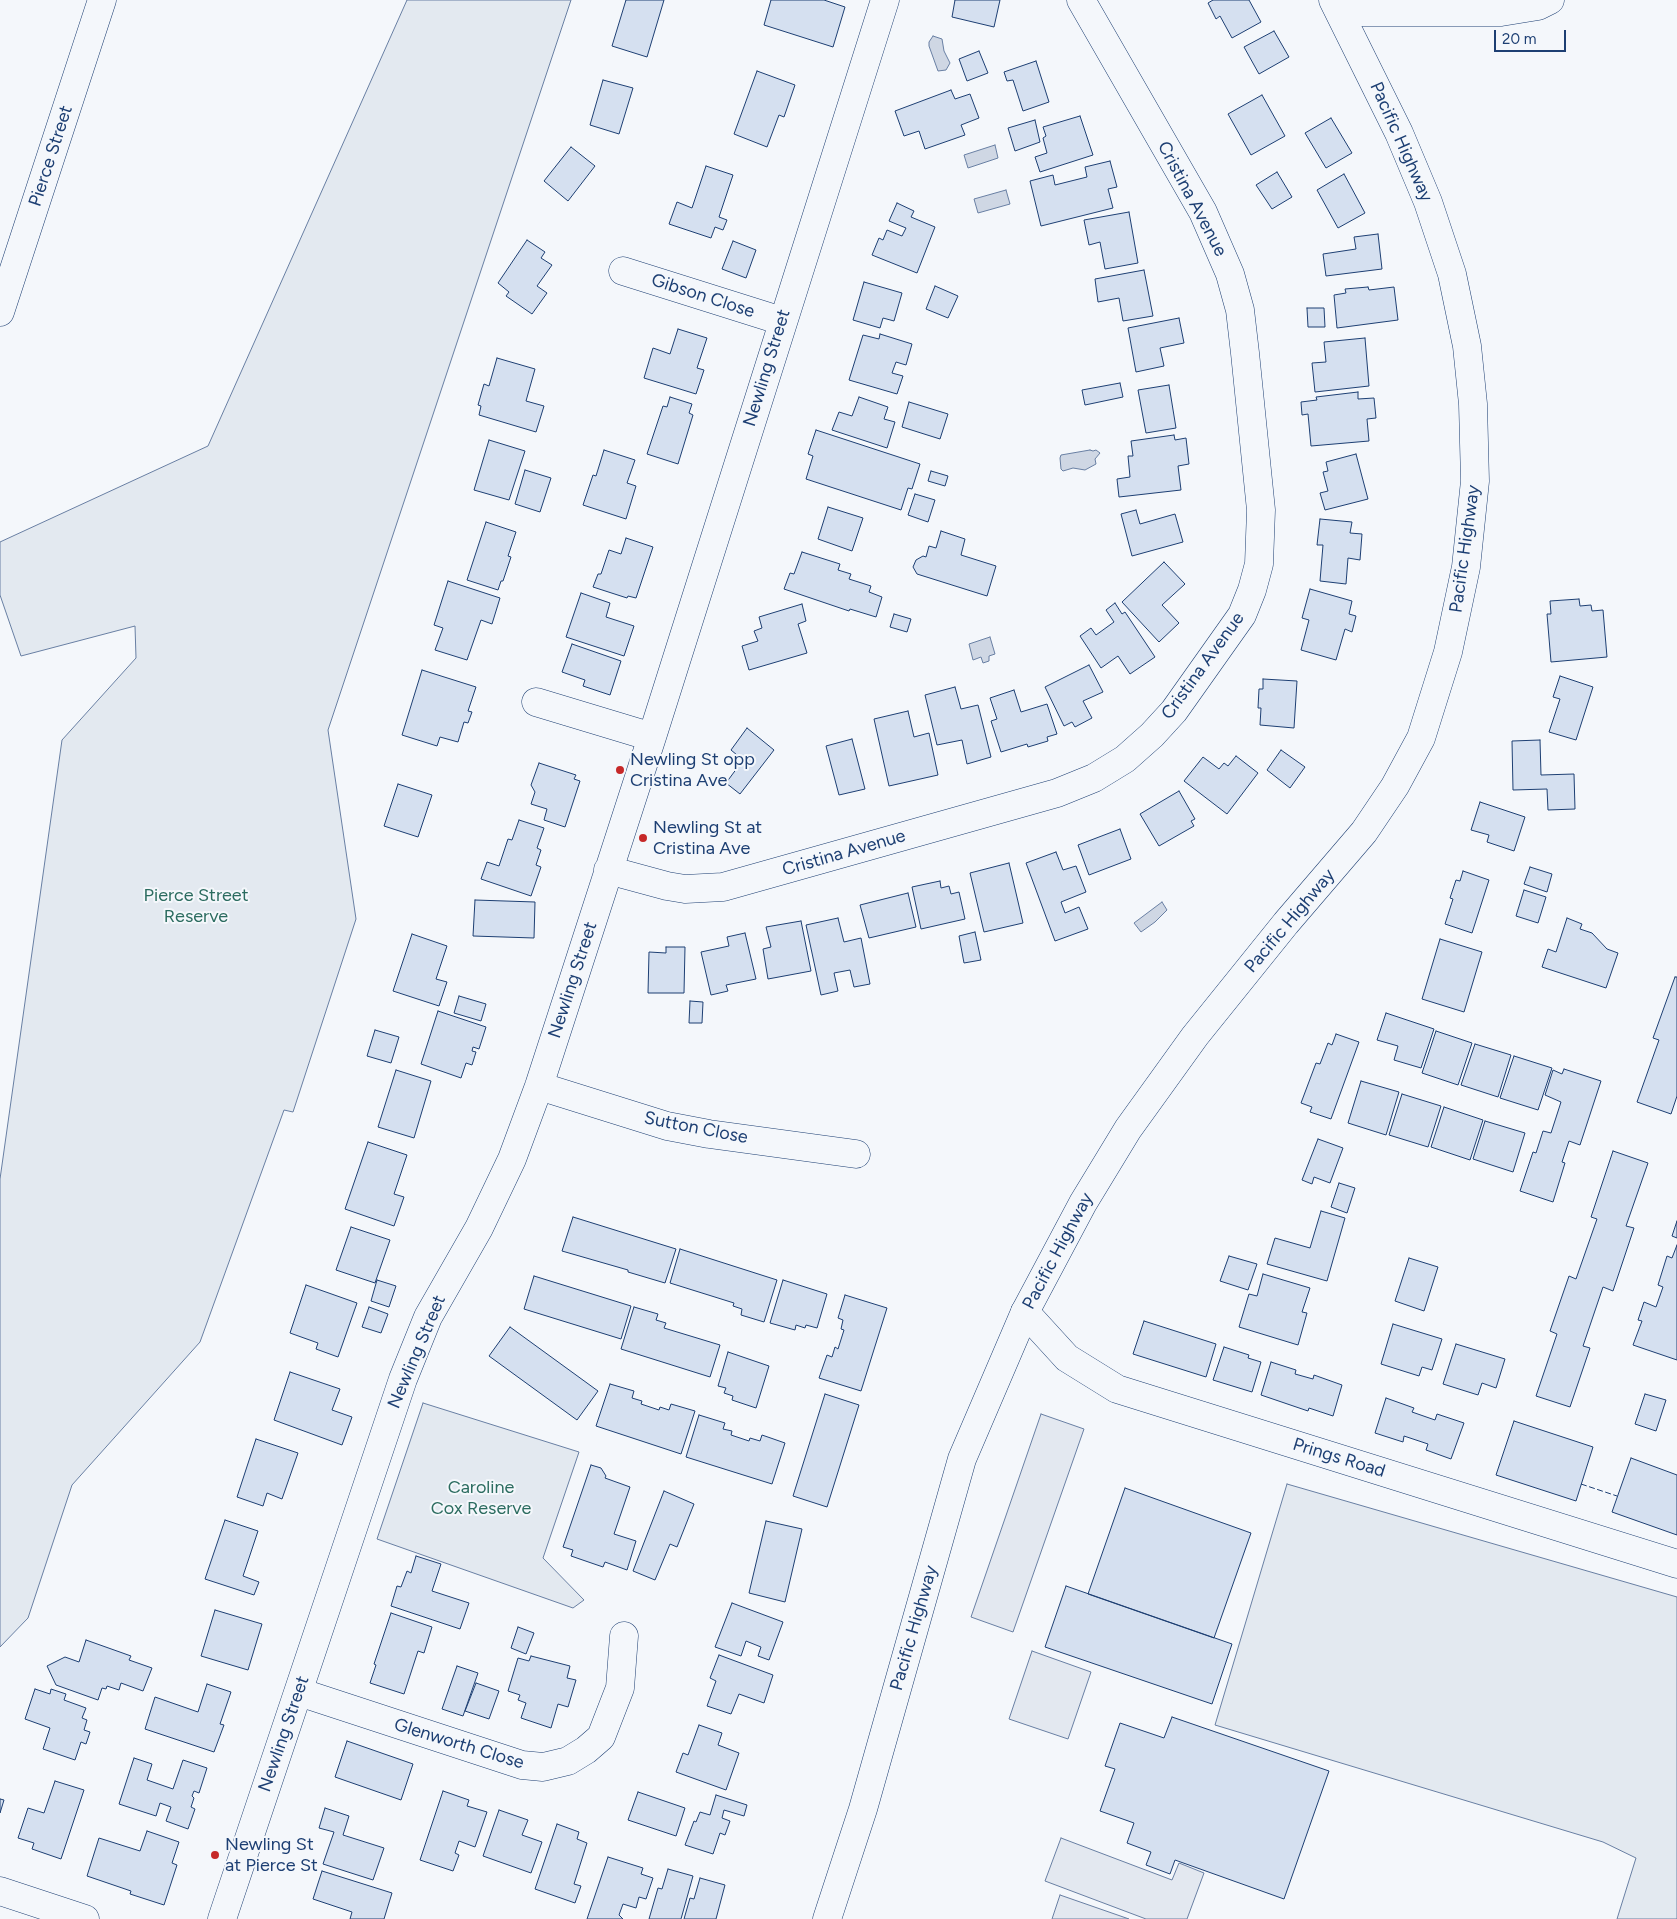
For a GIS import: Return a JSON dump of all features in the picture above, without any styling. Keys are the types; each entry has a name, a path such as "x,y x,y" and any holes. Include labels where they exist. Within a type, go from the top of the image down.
{"street":[{"name":"Pierce Street","path":"0,312 102,0"},
{"name":"Newling Street","path":"222,1919 393,1406 413,1352 428,1317 479,1228 512,1159 539,1086 652,737 885,0"},
{"name":"Cristina Avenue","path":"608,870 685,889 723,887 1057,792 1094,778 1125,760 1152,736 1174,710 1242,616 1259,564 1261,510 1240,310 1230,274 1203,212 1081,0"},
{"path":"1336,6 1501,12 1538,6 1550,0"},
{"name":"Pacific Highway","path":"827,1919 863,1809 962,1459 1025,1312 1082,1203 1128,1129 1195,1036 1286,923 1364,832 1395,786 1421,738 1448,652 1466,567 1475,481 1473,404 1467,346 1452,274 1428,202 1400,133 1336,6"},
{"name":"Gibson Close","path":"623,270 782,321"},
{"path":"536,702 652,737"},
{"name":"Sutton Close","path":"539,1086 667,1126 709,1134 856,1154"},
{"name":"Prings Road","path":"1025,1312 1067,1358 1118,1389 1677,1564"},
{"name":"Glenworth Close","path":"298,1692 522,1765 543,1767 568,1760 586,1750 601,1737 620,1688 624,1636"},
{"name":"Pacific Highway","path":"841,1919 863,1809"},
{"path":"0,1891 85,1919"}],"green space":[{"name":"Pierce Street Reserve","path":"407,0 571,0 328,730 356,919 293,1112 284,1110 200,1342 72,1485 28,1618 0,1647 0,1179 62,740 136,658 135,626 21,656 0,595 0,542 208,446"},
{"name":"Caroline Cox Reserve","path":"423,1403 579,1452 543,1558 584,1600 573,1608 377,1539"},
{"path":"1287,1484 1677,1597 1677,1919 1617,1919 1636,1858 1603,1842 1215,1725"}],"shaded area":[{"path":"933,36 942,39 944,51 950,63 946,70 938,71 929,46"},
{"path":"995,145 998,158 968,168 964,155"},
{"path":"1006,190 1010,204 978,213 974,199"},
{"path":"1096,450 1100,453 1095,459 1096,464 1085,470 1073,468 1063,471 1061,469 1061,455"},
{"path":"990,637 995,654 989,656 989,661 983,663 981,657 973,660 969,644"},
{"path":"1162,902 1167,910 1141,932 1134,923"},
{"path":"1041,1414 1084,1429 1013,1632 971,1617"},
{"path":"1032,1651 1091,1672 1068,1739 1009,1719"},
{"path":"1061,1838 1172,1880 1179,1863 1204,1873 1187,1919 1146,1919 1045,1881"},
{"path":"1060,1895 1129,1919 1052,1919"}],"building":[{"path":"626,0 664,0 647,57 612,46"},
{"path":"771,0 824,0 845,7 833,47 764,25"},
{"path":"955,0 1000,0 994,27 952,17"},
{"path":"1213,0 1249,0 1261,22 1232,38 1220,16 1216,19 1208,3"},
{"path":"1274,31 1289,57 1259,74 1244,47"},
{"path":"979,51 988,73 967,81 959,59"},
{"path":"1036,61 1049,102 1023,111 1013,80 1007,81 1004,72"},
{"path":"757,71 795,85 784,117 779,115 767,147 734,134"},
{"path":"603,80 633,88 619,134 590,125"},
{"path":"951,90 955,99 970,94 979,118 961,125 965,135 925,149 919,131 904,136 895,111"},
{"path":"1262,95 1285,136 1251,155 1228,114"},
{"path":"1080,116 1093,155 1040,172 1035,157 1047,153 1043,138 1046,136 1043,127"},
{"path":"1331,118 1352,153 1326,168 1305,133"},
{"path":"1035,120 1040,142 1015,151 1008,128"},
{"path":"571,147 595,166 568,201 544,181"},
{"path":"1110,161 1117,187 1108,189 1113,208 1041,226 1030,181 1053,175 1055,185 1087,177 1085,167"},
{"path":"706,166 733,175 719,217 727,220 723,230 715,227 711,238 669,224 677,202 692,208"},
{"path":"1277,172 1292,197 1272,209 1256,185"},
{"path":"1344,174 1365,213 1338,228 1317,190"},
{"path":"897,203 914,211 911,217 935,227 917,273 872,255 879,238 883,240 887,230 902,236 906,228 889,221"},
{"path":"1129,212 1138,263 1105,269 1100,242 1089,245 1084,220"},
{"path":"1378,234 1382,269 1326,276 1323,254 1356,249 1354,237"},
{"path":"527,240 545,252 541,258 552,265 537,286 547,293 532,314 506,296 509,292 498,283"},
{"path":"733,241 756,250 746,278 722,269"},
{"path":"1144,270 1153,316 1123,321 1119,298 1098,302 1095,279"},
{"path":"864,282 902,293 894,321 883,318 880,328 853,320"},
{"path":"935,286 958,296 948,318 926,309"},
{"path":"1368,287 1369,290 1394,287 1398,320 1337,328 1334,295 1346,293 1345,289"},
{"path":"1307,308 1324,308 1325,327 1308,327"},
{"path":"1179,318 1184,343 1160,348 1164,366 1136,372 1128,328"},
{"path":"678,329 707,338 697,368 704,370 696,394 644,378 653,348 670,354"},
{"path":"880,334 912,344 906,365 896,362 892,373 903,376 897,394 849,380 863,335 879,339"},
{"path":"1365,338 1369,386 1315,392 1312,363 1326,362 1324,342"},
{"path":"497,358 535,369 526,401 544,406 536,432 479,415 481,406 478,405 484,384 489,386"},
{"path":"1120,383 1123,397 1085,405 1082,390"},
{"path":"1169,385 1176,428 1146,433 1138,390"},
{"path":"1358,392 1358,399 1374,398 1376,418 1367,419 1369,441 1311,446 1308,414 1302,415 1301,402 1317,400 1316,397"},
{"path":"670,397 692,404 689,413 693,415 678,464 647,454 663,406 667,407"},
{"path":"859,397 888,407 884,419 895,422 887,448 832,430 839,412 852,416"},
{"path":"909,402 948,414 940,439 902,427"},
{"path":"816,430 920,464 912,489 908,488 901,510 806,479 813,456 808,454"},
{"path":"1174,435 1175,440 1186,438 1189,464 1178,466 1181,490 1119,497 1117,479 1130,477 1128,456 1133,456 1131,441"},
{"path":"489,440 525,451 509,500 474,490"},
{"path":"604,450 635,460 627,483 636,486 626,519 583,505 593,475 596,476"},
{"path":"1356,454 1368,499 1325,510 1320,493 1328,491 1323,472 1328,471 1326,462"},
{"path":"525,470 551,478 540,512 515,504"},
{"path":"931,471 948,476 945,486 928,481"},
{"path":"915,494 935,500 928,522 908,515"},
{"path":"828,507 863,518 852,551 818,539"},
{"path":"1136,510 1140,524 1175,514 1183,542 1132,556 1121,514"},
{"path":"1320,519 1352,522 1350,533 1362,534 1360,560 1348,558 1346,584 1320,581 1323,545 1317,545"},
{"path":"486,522 516,532 508,556 511,557 498,590 467,580"},
{"path":"941,531 965,539 961,555 996,566 987,596 917,574 913,567 916,560 923,556 926,557 929,546 936,548"},
{"path":"626,538 653,547 636,598 628,596 627,598 593,587 598,574 601,574 609,550 621,554"},
{"path":"802,552 840,564 838,570 851,574 849,579 871,586 869,592 882,597 876,617 850,609 849,611 784,589 790,573 794,574"},
{"path":"1164,562 1185,584 1162,605 1179,623 1159,642 1122,602"},
{"path":"448,581 500,598 492,624 481,620 467,660 435,650 443,628 434,625"},
{"path":"1310,589 1352,601 1349,614 1356,616 1352,632 1345,629 1336,660 1301,650 1309,620 1302,618"},
{"path":"581,593 610,603 606,617 634,626 624,656 566,637"},
{"path":"1579,599 1580,606 1591,605 1592,611 1603,610 1607,657 1551,662 1547,614 1551,614 1550,601"},
{"path":"1115,603 1122,614 1125,612 1155,657 1130,674 1118,656 1101,668 1080,636 1091,628 1096,635 1114,622 1106,610"},
{"path":"802,604 806,621 798,624 807,653 749,670 742,646 758,641 754,631 762,628 759,617"},
{"path":"894,614 911,619 907,632 890,627"},
{"path":"572,644 621,661 610,695 583,686 585,680 562,672"},
{"path":"1089,665 1103,692 1083,701 1092,718 1075,727 1072,722 1064,726 1045,687"},
{"path":"422,670 476,687 468,711 472,712 468,723 464,722 458,742 440,737 437,746 402,735"},
{"path":"1560,676 1593,687 1576,740 1549,732 1560,699 1553,697"},
{"path":"1263,679 1297,681 1294,728 1260,725 1261,708 1258,708 1259,689 1263,689"},
{"path":"955,687 961,709 978,705 991,757 967,764 962,740 937,745 925,695"},
{"path":"1014,690 1021,712 1047,704 1057,734 1047,737 1048,741 1028,747 1027,744 1001,752 991,721 997,719 990,698"},
{"path":"908,711 914,737 929,733 938,775 889,786 874,719"},
{"path":"747,728 774,750 740,794 726,783 743,760 731,750"},
{"path":"852,739 865,789 839,795 826,746"},
{"path":"1540,740 1541,775 1574,774 1575,809 1548,810 1547,789 1513,790 1512,741"},
{"path":"1281,750 1305,767 1290,788 1267,770"},
{"path":"1236,756 1258,773 1227,814 1184,781 1203,757 1219,769 1224,763 1228,766"},
{"path":"539,763 576,775 574,779 580,781 565,827 544,820 547,809 531,804 535,792 531,785"},
{"path":"398,784 432,795 418,837 384,826"},
{"path":"1179,791 1195,819 1191,821 1194,826 1159,846 1140,814"},
{"path":"1480,802 1525,817 1514,851 1487,842 1489,835 1471,830"},
{"path":"519,820 544,828 537,848 541,850 536,865 541,867 531,896 481,879 487,862 499,866 508,839 512,840"},
{"path":"1120,829 1131,859 1089,875 1078,845"},
{"path":"1056,852 1063,870 1076,866 1086,892 1061,902 1065,913 1079,907 1088,929 1055,941 1026,863"},
{"path":"1009,863 1023,923 984,932 970,873"},
{"path":"1530,867 1552,874 1547,892 1524,884"},
{"path":"1463,871 1489,880 1472,933 1445,924 1453,899 1450,898 1456,880 1460,881"},
{"path":"940,881 941,888 949,886 951,894 959,892 965,919 921,929 912,887"},
{"path":"1524,890 1546,897 1538,923 1516,916"},
{"path":"908,893 916,927 869,938 860,905"},
{"path":"475,900 535,902 534,938 473,936"},
{"path":"838,918 844,942 861,938 870,984 854,987 850,970 834,973 838,991 821,995 806,925"},
{"path":"1567,918 1582,924 1580,929 1592,933 1607,949 1618,953 1606,988 1542,967 1548,949 1556,952"},
{"path":"801,921 811,971 768,979 763,949 771,947 766,927"},
{"path":"975,932 981,960 964,963 959,936"},
{"path":"745,933 756,979 726,985 728,991 711,995 701,952 729,946 727,937"},
{"path":"412,934 447,946 436,979 447,982 439,1006 393,991"},
{"path":"1440,939 1482,952 1464,1012 1422,999"},
{"path":"666,947 685,947 684,993 648,993 649,952 666,953"},
{"path":"1675,977 1677,977 1677,1096 1671,1114 1637,1102 1659,1040 1653,1038"},
{"path":"459,996 486,1004 481,1021 454,1013"},
{"path":"690,1001 703,1002 702,1023 689,1023"},
{"path":"438,1011 486,1027 479,1049 473,1047 472,1051 476,1052 472,1065 466,1063 461,1078 421,1064"},
{"path":"1386,1013 1434,1029 1421,1068 1394,1060 1398,1046 1377,1040"},
{"path":"375,1030 399,1037 391,1063 367,1056"},
{"path":"1436,1031 1472,1043 1458,1085 1422,1073"},
{"path":"1336,1034 1359,1042 1331,1119 1310,1112 1312,1107 1301,1103 1316,1063 1320,1064 1328,1043 1332,1045"},
{"path":"1475,1044 1511,1055 1498,1097 1461,1085"},
{"path":"1514,1056 1552,1068 1538,1110 1500,1098"},
{"path":"1564,1069 1601,1081 1580,1145 1569,1141 1562,1162 1565,1163 1553,1202 1520,1191 1533,1152 1536,1153 1543,1131 1551,1133 1561,1102 1545,1095 1553,1070 1562,1074"},
{"path":"396,1070 431,1081 414,1138 378,1127"},
{"path":"1361,1081 1399,1092 1386,1135 1348,1123"},
{"path":"1402,1094 1441,1106 1428,1147 1389,1135"},
{"path":"1444,1107 1483,1120 1470,1160 1431,1147"},
{"path":"1485,1121 1525,1133 1513,1172 1473,1159"},
{"path":"1318,1139 1343,1148 1330,1183 1314,1177 1312,1184 1302,1180"},
{"path":"368,1142 407,1155 394,1194 404,1197 394,1226 345,1209"},
{"path":"1613,1151 1648,1163 1626,1226 1634,1228 1613,1291 1603,1287 1583,1346 1590,1348 1570,1407 1536,1396 1557,1334 1550,1331 1569,1276 1576,1279 1597,1219 1591,1217"},
{"path":"1339,1183 1355,1188 1347,1213 1331,1207"},
{"path":"1321,1211 1345,1218 1327,1281 1267,1264 1275,1238 1310,1248"},
{"path":"573,1217 676,1249 665,1283 562,1251"},
{"path":"1677,1221 1677,1238 1672,1236"},
{"path":"351,1227 390,1240 375,1283 336,1270"},
{"path":"1677,1245 1677,1360 1633,1345 1642,1321 1638,1320 1644,1302 1656,1307 1663,1287 1658,1285 1667,1256 1672,1258"},
{"path":"680,1249 777,1280 764,1322 741,1315 742,1309 733,1306 734,1303 670,1283"},
{"path":"1229,1256 1257,1264 1248,1290 1220,1281"},
{"path":"1409,1258 1438,1267 1424,1311 1395,1301"},
{"path":"1263,1274 1310,1288 1302,1312 1307,1313 1298,1345 1239,1327 1249,1294 1257,1296"},
{"path":"534,1276 631,1306 621,1339 524,1309"},
{"path":"377,1280 396,1286 389,1307 371,1301"},
{"path":"783,1280 827,1294 817,1328 806,1325 805,1328 796,1325 795,1330 770,1323"},
{"path":"306,1285 357,1303 338,1357 316,1349 318,1343 290,1333"},
{"path":"845,1295 887,1308 861,1391 819,1378 827,1355 832,1357 835,1347 838,1349 844,1330 841,1329 843,1320 838,1318"},
{"path":"369,1307 388,1314 381,1333 362,1327"},
{"path":"634,1307 658,1314 656,1320 666,1323 664,1328 720,1345 710,1377 621,1349"},
{"path":"1144,1321 1216,1344 1206,1377 1133,1354"},
{"path":"1393,1324 1442,1339 1432,1370 1422,1367 1419,1376 1381,1364"},
{"path":"510,1327 598,1391 577,1420 489,1356"},
{"path":"1456,1344 1505,1359 1496,1388 1482,1383 1478,1395 1443,1384"},
{"path":"1224,1347 1249,1355 1248,1358 1261,1362 1252,1392 1213,1380"},
{"path":"728,1352 769,1366 756,1408 732,1400 733,1396 724,1393 726,1388 718,1386"},
{"path":"1271,1362 1296,1370 1295,1374 1313,1379 1314,1375 1342,1385 1333,1416 1309,1408 1308,1411 1261,1395"},
{"path":"290,1372 340,1389 332,1410 352,1417 342,1445 274,1420"},
{"path":"610,1384 634,1391 632,1398 642,1401 641,1404 659,1410 660,1407 669,1410 671,1404 695,1411 681,1454 596,1426"},
{"path":"825,1394 859,1405 827,1507 793,1496"},
{"path":"1645,1394 1666,1400 1656,1431 1635,1424"},
{"path":"1386,1398 1414,1408 1412,1412 1435,1420 1437,1414 1464,1423 1451,1459 1426,1450 1428,1444 1404,1436 1403,1442 1375,1433"},
{"path":"699,1415 725,1423 723,1429 732,1431 731,1435 749,1441 750,1438 760,1441 762,1435 785,1443 772,1484 686,1457"},
{"path":"1514,1421 1593,1447 1576,1501 1496,1475"},
{"path":"256,1439 298,1453 282,1499 267,1493 263,1506 237,1497"},
{"path":"1631,1458 1677,1475 1677,1535 1612,1512"},
{"path":"591,1465 601,1468 606,1476 605,1478 630,1487 614,1534 636,1541 627,1570 605,1562 603,1567 571,1556 573,1550 563,1547"},
{"path":"1125,1488 1251,1533 1214,1638 1088,1594"},
{"path":"664,1491 694,1504 677,1547 670,1544 655,1580 633,1571"},
{"path":"225,1520 258,1531 243,1576 259,1582 254,1595 205,1579"},
{"path":"766,1521 802,1529 785,1602 749,1593"},
{"path":"416,1556 441,1564 432,1591 469,1603 460,1629 391,1606 397,1586 401,1587 407,1571 411,1573"},
{"path":"1066,1586 1232,1644 1212,1704 1045,1647"},
{"path":"732,1603 783,1622 769,1660 758,1656 761,1647 746,1641 741,1656 715,1647"},
{"path":"215,1610 262,1624 248,1670 201,1656"},
{"path":"391,1613 432,1627 424,1653 418,1651 404,1694 370,1683 376,1665 374,1664"},
{"path":"518,1627 534,1633 526,1654 511,1648"},
{"path":"86,1640 131,1656 129,1660 152,1668 143,1691 121,1683 119,1690 107,1686 106,1689 102,1688 98,1700 56,1685 47,1666 65,1657 79,1662"},
{"path":"719,1655 773,1675 764,1703 739,1694 731,1714 707,1706 716,1681 710,1678"},
{"path":"531,1656 570,1666 567,1678 576,1680 568,1707 558,1704 551,1728 521,1718 526,1703 518,1700 520,1695 508,1691 518,1658 529,1661"},
{"path":"457,1666 478,1673 463,1716 442,1709"},
{"path":"476,1683 499,1691 489,1719 465,1711"},
{"path":"207,1684 231,1692 220,1724 224,1725 214,1752 145,1729 155,1697 198,1712"},
{"path":"35,1689 50,1694 51,1689 66,1694 64,1700 86,1708 82,1718 87,1720 84,1730 90,1732 86,1744 81,1742 75,1760 43,1749 50,1728 25,1719"},
{"path":"1172,1717 1329,1771 1284,1899 1175,1860 1170,1874 1146,1865 1151,1852 1127,1843 1134,1823 1100,1811 1115,1769 1105,1766 1120,1723 1164,1738"},
{"path":"699,1725 722,1733 718,1745 739,1753 726,1790 676,1772 683,1753 688,1755"},
{"path":"347,1741 413,1764 401,1800 335,1777"},
{"path":"134,1758 152,1764 147,1780 173,1789 183,1760 207,1768 199,1793 194,1791 192,1796 194,1798 191,1807 195,1809 188,1829 166,1821 171,1807 160,1803 156,1816 119,1804"},
{"path":"55,1781 84,1790 61,1859 32,1849 34,1843 18,1838 28,1808 44,1813"},
{"path":"443,1791 469,1800 467,1806 487,1812 475,1847 459,1841 455,1853 459,1855 453,1871 420,1860"},
{"path":"638,1792 685,1808 676,1836 628,1820"},
{"path":"716,1795 747,1805 744,1816 724,1810 722,1818 730,1821 725,1835 720,1833 713,1854 685,1845 694,1821 696,1822 700,1812 710,1815"},
{"path":"0,1799 4,1800 0,1813"},
{"path":"325,1808 349,1816 343,1835 384,1848 373,1880 323,1864 334,1832 319,1828"},
{"path":"499,1810 528,1820 522,1835 542,1842 531,1873 483,1856"},
{"path":"557,1824 579,1832 577,1839 587,1843 574,1884 581,1886 575,1903 535,1889"},
{"path":"147,1831 179,1842 172,1863 177,1865 164,1905 130,1894 131,1891 87,1876 99,1838 140,1851"},
{"path":"608,1857 643,1868 641,1874 653,1878 646,1899 639,1897 636,1908 623,1904 619,1915 623,1919 587,1919"},
{"path":"668,1869 693,1876 681,1919 649,1919 658,1888 662,1889"},
{"path":"322,1871 392,1893 384,1919 350,1919 352,1912 313,1899"},
{"path":"700,1878 725,1885 716,1919 684,1919 690,1898 694,1899"}],"fence":[{"path":"1581,1484 1617,1496"}],"place":[{"name":"Newling St opp Cristina Ave","path":"620,770"},
{"name":"Newling St at Cristina Ave","path":"643,838"},
{"name":"Newling St at Pierce St","path":"215,1855"}]}
